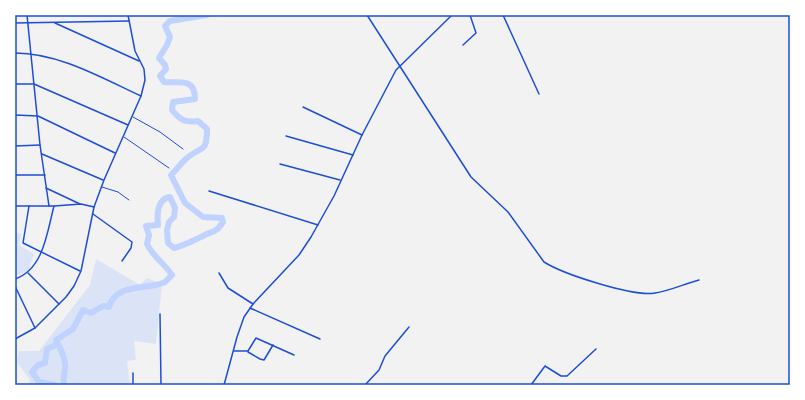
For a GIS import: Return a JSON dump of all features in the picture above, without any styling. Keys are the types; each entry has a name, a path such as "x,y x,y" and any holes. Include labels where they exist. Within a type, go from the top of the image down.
{"street":[{"path":"27,15 40,145 49,206"},
{"path":"15,339 35,328 59,304 71,291 81,271 94,207 101,187 141,96 145,76 135,51 128,15"},
{"path":"367,15 471,177 508,212 544,262 552,268 585,280 645,294 655,293 698,280"},
{"path":"224,385 244,317 253,304 299,255 318,225 362,135 390,81 400,66 450,15"},
{"path":"463,45 476,34 470,15"},
{"path":"503,15 539,94"},
{"path":"15,22 129,21"},
{"path":"54,22 140,61"},
{"path":"15,53 32,53 84,70 141,96"},
{"path":"15,84 34,84 128,125"},
{"path":"303,107 362,135"},
{"path":"15,115 38,116 115,154"},
{"path":"286,136 353,154"},
{"path":"15,146 40,145"},
{"path":"42,154 104,180"},
{"path":"280,164 341,180"},
{"path":"15,175 44,175"},
{"path":"46,188 81,204 94,207"},
{"path":"209,191 318,225"},
{"path":"15,206 81,204"},
{"path":"29,206 23,243 81,271"},
{"path":"15,279 28,273 41,252 54,206"},
{"path":"93,214 132,242 130,249 122,261"},
{"path":"28,273 59,304"},
{"path":"218,274 228,288 253,304"},
{"path":"15,286 35,328"},
{"path":"250,308 320,339"},
{"path":"160,314 161,385"},
{"path":"366,385 379,370 385,356 409,327"},
{"path":"248,351 256,338 294,355"},
{"path":"233,352 236,350 248,351 264,360 273,346"},
{"path":"531,385 545,366 561,376 567,376 596,349"},
{"path":"133,373 133,385"}],"lane":[{"path":"132,116 160,132 183,149"},
{"path":"123,136 169,168"},
{"path":"101,187 118,192 129,200"}],"shaded area":[{"path":"15,232 21,234 19,245 34,254 28,271 15,276"},
{"path":"96,259 140,285 147,278 162,284 156,344 134,341 136,360 127,361 130,385 28,385 30,380 17,362 19,351 39,351 90,285"}],"waterway":[{"path":"64,385 63,380 65,362 56,340 73,329 83,310 91,313 103,306 109,307 113,299 118,294 132,289 163,283 172,275 147,244 149,235 146,226 158,225 158,212 162,201 170,197 175,208 174,217 169,222 167,230 168,243 174,248 214,231 223,222 222,218 203,217 185,203 171,175 188,157 205,146 207,129 198,121 190,122 183,120 172,110 173,102 195,99 192,87 189,84 184,83 164,82 160,76 166,69 165,65 159,58 170,37 165,26 170,21 207,15"},
{"path":"55,385 39,382 32,372 38,365 45,363 47,349 58,344"}]}
